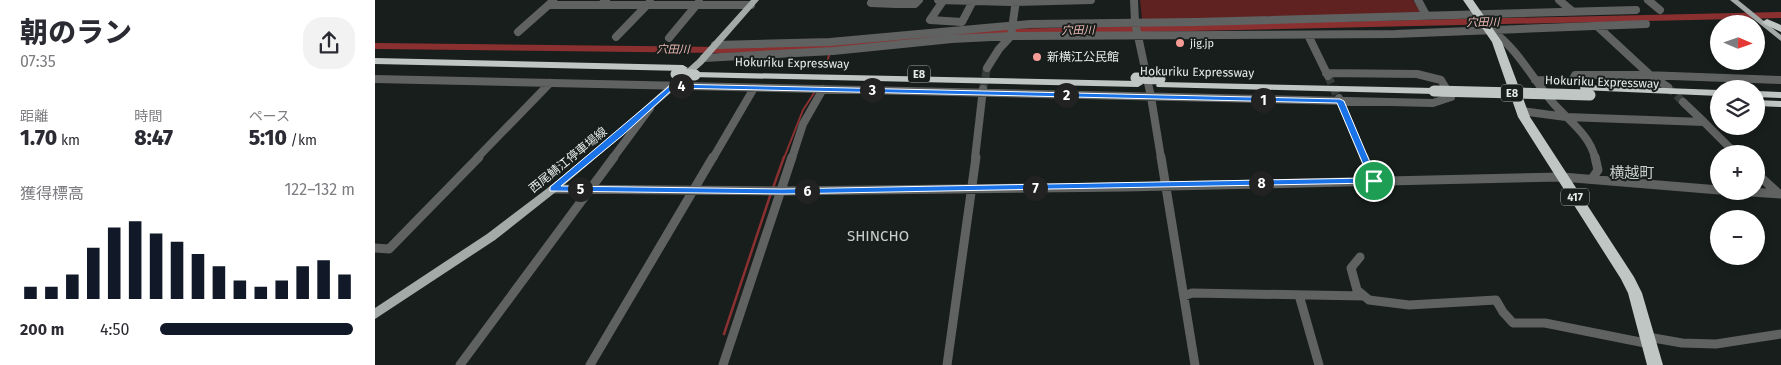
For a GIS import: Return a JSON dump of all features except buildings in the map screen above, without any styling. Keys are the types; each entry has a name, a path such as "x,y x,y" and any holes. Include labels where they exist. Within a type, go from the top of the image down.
{"highway":[{"name":"417","path":"1468,0 1491,30 1497,42 1521,111 1627,277 1635,293 1655,365"},
{"path":"1765,22 1781,29"},
{"name":"Hokuriku Expressway","path":"375,61 680,71"},
{"name":"Hokuriku Expressway","path":"375,67 680,71 702,64 1161,82 1710,93"},
{"name":"Hokuriku Expressway","path":"1588,92 1606,95 1710,100"},
{"path":"1765,94 1781,94"},
{"path":"1765,101 1781,102"}],"main road":[{"path":"1734,0 1755,15"},
{"path":"1740,0 1748,9"},
{"name":"西尾鯖江停車場線","path":"375,314 491,237 553,189 620,133 672,86 702,64 715,45 753,2"},
{"path":"1765,23 1781,34"},
{"path":"1765,23 1781,39"}],"street":[{"path":"873,0 871,3 896,2 915,4 919,0"},
{"path":"973,1 963,22 928,20 940,1 1091,0"},
{"path":"1134,0 1135,22 1151,97 1195,365"},
{"path":"1419,0 1426,15"},
{"path":"1559,0 1572,12"},
{"path":"1649,0 1660,10"},
{"path":"987,68 999,48 1011,36 1016,1"},
{"path":"518,32 552,2 753,2"},
{"path":"617,37 650,2"},
{"path":"669,38 699,2"},
{"path":"715,45 830,42 1013,26 1636,10"},
{"path":"702,64 952,39 1011,36 1308,35 1646,24"},
{"path":"1597,26 1650,75 1668,87"},
{"path":"1491,30 1503,38 1535,80 1585,137 1593,149 1598,170 1592,179"},
{"path":"375,79 754,88 983,91 1151,97 1339,99 1433,103 1451,97 1441,80 1417,74 1327,74 1308,35"},
{"path":"1535,80 1572,81 1575,75 1650,75 1781,80"},
{"path":"375,248 389,249 550,83"},
{"path":"590,365 754,88"},
{"path":"723,365 803,124 823,89"},
{"path":"947,365 972,189 983,91"},
{"path":"1339,99 1374,181"},
{"path":"460,365 653,102"},
{"path":"1683,102 1727,145"},
{"path":"1521,111 1566,117 1704,122"},
{"path":"553,189 782,191 972,189 1562,177 1710,189"},
{"path":"1765,182 1780,196"},
{"path":"1765,194 1780,196"},
{"path":"1360,257 1351,268 1357,290 1369,300 1409,305 1497,300 1503,312 1513,323 1545,323 1649,341 1704,344 1739,342 1770,334 1781,334"},
{"path":"1184,296 1192,293 1364,296"},
{"path":"1299,295 1319,365"}],"shaded area":[{"path":"1140,0 1413,0 1421,13 1142,20"}],"waterway":[{"name":"穴田川","path":"375,46 723,50 820,47 951,34 1005,32 1781,15"},
{"path":"826,65 832,46"},
{"path":"784,158 803,110 816,90"},
{"path":"773,188 784,157"},
{"path":"724,334 771,193"}],"tunnel":[{"path":"983,89 987,68"},
{"path":"1328,76 1337,96"},
{"path":"1668,87 1683,102"}],"place":[{"name":"jig.jp","path":"1180,43"},
{"name":"新横江公民館","path":"1037,57"}],"district":[{"name":"横越町","path":"1632,173"},
{"name":"SHINCHO","path":"878,236"}],"route":[{"path":"672,86 1340,101 1374,181 1125,187 782,191 553,189 620,133 672,86"}]}
